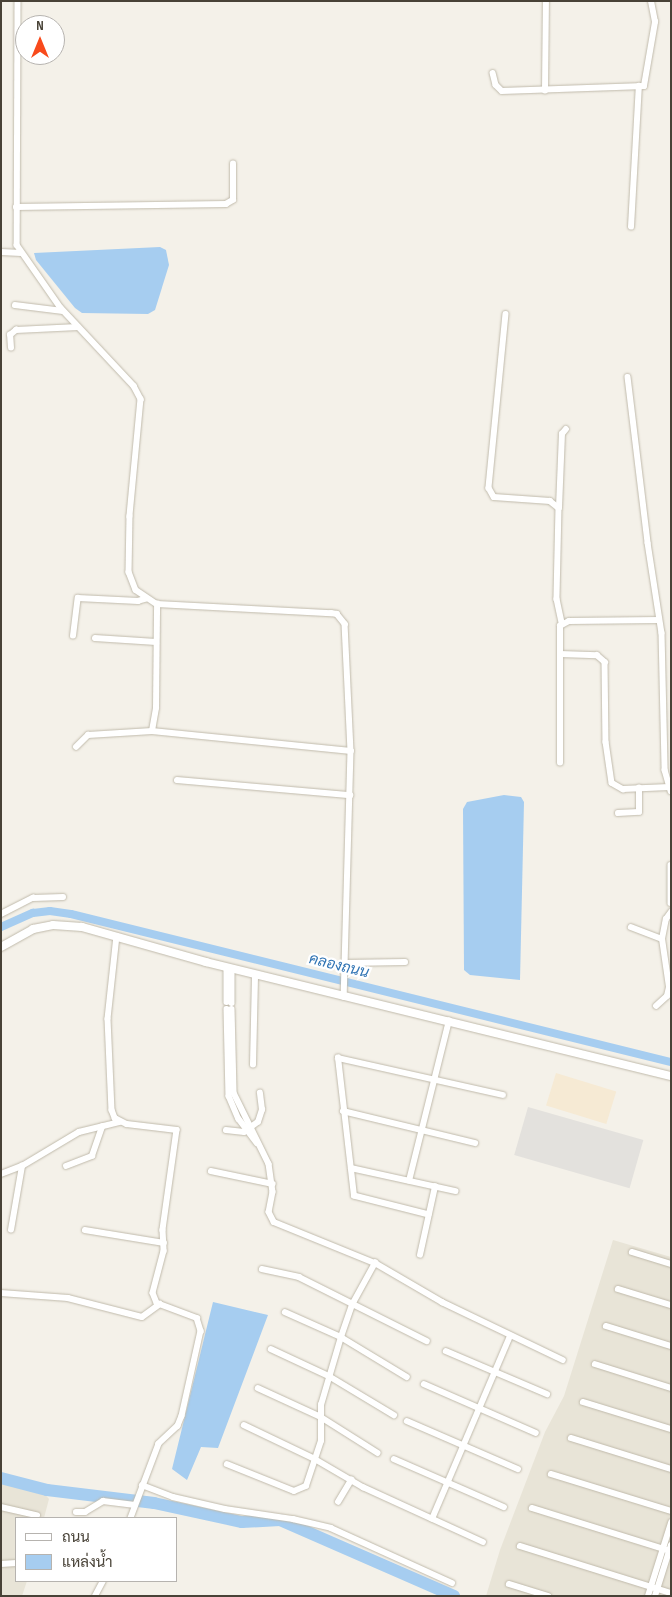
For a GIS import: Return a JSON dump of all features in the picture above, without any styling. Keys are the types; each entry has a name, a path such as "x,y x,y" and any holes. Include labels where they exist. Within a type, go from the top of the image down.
{"street":[{"path":"18,1 16,237 21,253 63,310 134,386 140,399 130,516 130,572 136,590 156,604 337,614 345,624 348,635 351,751 344,992"},
{"path":"545,91 546,1"},
{"path":"493,73 496,85 502,91 545,91 639,86 647,82 654,33 651,1"},
{"path":"631,227 639,86"},
{"path":"16,208 226,204 233,200 233,164"},
{"path":"1,252 21,253"},
{"path":"15,305 63,310"},
{"path":"506,314 489,488 494,497 550,501 559,508"},
{"path":"11,348 10,335 16,330 78,327"},
{"path":"560,654 602,656 606,674 606,742 612,783 623,789 670,789 665,770 665,659 628,377"},
{"path":"560,763 560,654 562,622 557,599 562,434 566,429"},
{"path":"72,636 78,598 138,601 145,598"},
{"path":"152,731 156,708 156,604"},
{"path":"562,622 659,620"},
{"path":"96,638 156,642"},
{"path":"76,747 88,735 152,731 351,751"},
{"path":"177,780 350,795"},
{"path":"618,813 639,812 639,788"},
{"path":"671,864 671,903"},
{"path":"1,914 33,898 63,897"},
{"path":"656,1006 667,996 669,987 662,939 666,918 671,912"},
{"path":"1,946 33,929 53,925 82,927 255,975 344,992 449,1021 671,1076"},
{"path":"631,927 662,939"},
{"path":"117,936 108,1019 112,1110 120,1122"},
{"path":"345,963 405,962"},
{"path":"229,968 230,1051 234,1093 269,1164 273,1184 269,1212 274,1222 376,1262 510,1336 563,1360"},
{"path":"253,1065 255,975"},
{"path":"409,1181 449,1021"},
{"path":"429,1215 358,1199 352,1192 338,1058 503,1095"},
{"path":"251,1129 261,1115 260,1093"},
{"path":"343,1111 475,1143"},
{"path":"1,1174 22,1166 79,1132 120,1122 177,1130 164,1243 153,1293 154,1299 160,1304 196,1318 201,1331 178,1426 159,1444 131,1517"},
{"path":"66,1166 92,1156 102,1127"},
{"path":"226,1130 251,1129"},
{"path":"11,1230 22,1166"},
{"path":"351,1168 456,1191"},
{"path":"211,1171 273,1184"},
{"path":"420,1255 435,1187"},
{"path":"85,1230 164,1243"},
{"path":"632,1252 671,1264"},
{"path":"227,1464 274,1485 300,1491 306,1486 321,1440 321,1404 341,1337 353,1303 376,1262"},
{"path":"262,1269 299,1277 427,1341"},
{"path":"618,1289 671,1305"},
{"path":"1,1294 68,1298 142,1317 160,1304"},
{"path":"285,1312 341,1337 408,1377"},
{"path":"606,1326 671,1346"},
{"path":"432,1519 510,1336"},
{"path":"271,1349 329,1376 394,1415"},
{"path":"446,1351 548,1394"},
{"path":"594,1364 671,1388"},
{"path":"424,1384 536,1433"},
{"path":"258,1388 321,1418 378,1453"},
{"path":"583,1402 671,1429"},
{"path":"407,1421 518,1468"},
{"path":"244,1425 316,1459 352,1480 483,1542"},
{"path":"571,1438 671,1469"},
{"path":"394,1459 504,1507"},
{"path":"551,1474 671,1511"},
{"path":"338,1502 352,1480"},
{"path":"141,1488 225,1509 279,1516 331,1528 452,1583"},
{"path":"76,1512 85,1512 103,1501 136,1503"},
{"path":"1,1507 36,1515"},
{"path":"532,1508 668,1549"},
{"path":"648,1596 654,1587 668,1549 671,1523"},
{"path":"520,1546 671,1593"},
{"path":"1,1564 15,1563"},
{"path":"96,1596 103,1582"},
{"path":"509,1584 548,1596"},
{"path":"654,1587 655,1596"}],"shaded area":[{"path":"556,1073 616,1091 606,1124 546,1106"},
{"path":"528,1107 643,1140 630,1188 514,1155"},
{"path":"613,1240 671,1257 671,1596 486,1596 500,1550 545,1432 564,1396"},
{"path":"1,1482 42,1491 49,1499 44,1517 15,1517 15,1582 27,1582 22,1596 1,1596"}],"water":[{"path":"160,247 166,250 169,265 155,310 148,314 82,313 75,308 36,260 34,253"},
{"path":"504,795 521,797 524,802 520,980 470,975 464,970 463,809 467,802"},
{"path":"213,1302 268,1315 218,1448 201,1447 187,1480 172,1469"}],"waterway":[{"name":"คลองถนน","path":"1,927 33,913 50,911 71,914 671,1062"},
{"path":"1,1478 47,1490 154,1503 242,1522 280,1520 454,1596"}]}
